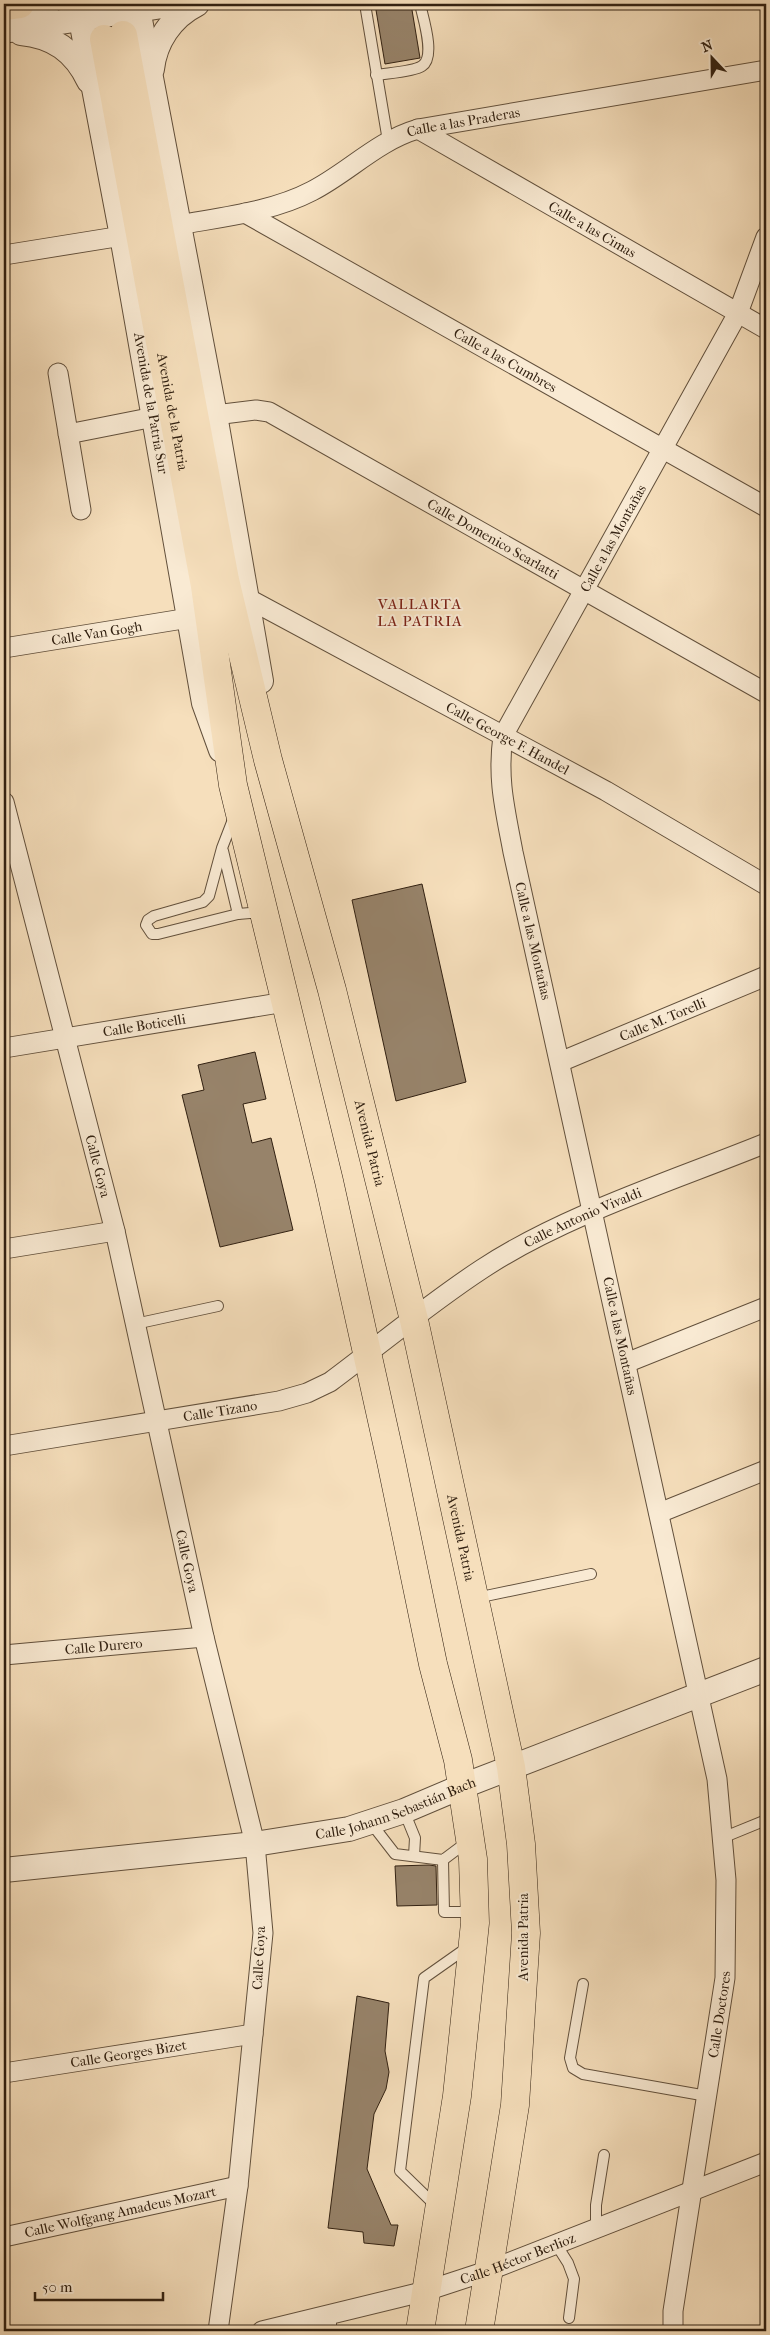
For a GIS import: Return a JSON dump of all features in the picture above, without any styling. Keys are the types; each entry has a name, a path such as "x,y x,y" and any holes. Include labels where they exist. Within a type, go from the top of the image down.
{"main road":[{"path":"4,6 20,4"},
{"name":"Avenida de la Patria","path":"235,796 205,586 114,37 225,580 268,760"},
{"name":"Avenida Patria","path":"268,760 332,990 414,1320 511,1767 520,1844 526,1933 515,2105 479,2331"},
{"path":"235,796 250,913 285,1002 329,1181 368,1354 433,1664 463,1786 471,1839 475,1912 473,1943 457,2096 420,2331"}],"street":[{"path":"4,30 40,13 48,4"},
{"path":"4,30 80,11 175,4"},
{"path":"151,84 156,48 178,17 197,4"},
{"path":"138,7 151,84 215,415 266,705 268,760"},
{"name":"Avenida de la Patria Sur","path":"80,11 122,236 204,703 235,796"},
{"path":"4,30 35,34 51,39 65,48 78,61 96,97"},
{"name":"Calle a las Praderas","path":"178,225 245,213 294,199 313,191 388,141 418,129 766,70"},
{"name":"Calle a las Cimas","path":"418,129 766,329"},
{"name":"Calle a las Cumbres","path":"245,213 766,507"},
{"path":"4,255 122,236"},
{"name":"Calle a las Montañas","path":"699,1696 501,790 499,764 503,736 738,313 766,237"},
{"path":"58,372 81,510"},
{"name":"Calle Domenico Scarlatti","path":"215,415 256,410 269,412 766,693"},
{"path":"68,434 154,416"},
{"name":"Calle George F. Handel","path":"246,598 606,791 766,886"},
{"name":"Calle Van Gogh","path":"4,648 189,618"},
{"name":"Calle Goya","path":"4,802 9,846 66,1039 115,1231 204,1637 255,1844 263,1933 238,2186 218,2331"},
{"name":"Calle M. Torelli","path":"560,1062 766,976"},
{"name":"Calle Boticelli","path":"4,1048 285,1002"},
{"name":"Calle Antonio Vivaldi","path":"414,1320 483,1269 593,1213 766,1143"},
{"path":"4,1249 115,1231"},
{"path":"626,1363 766,1307"},
{"name":"Calle Tizano","path":"4,1446 279,1401 307,1393 330,1382 414,1320"},
{"path":"659,1513 766,1470"},
{"name":"Calle Durero","path":"4,1655 204,1637"},
{"name":"Calle Johann Sebastián Bach","path":"4,1870 255,1844 349,1829 404,1811 511,1767 766,1669"},
{"name":"Calle Doctores","path":"673,2331 673,2311 725,1978 726,1880 717,1779 699,1696"},
{"name":"Calle Georges Bizet","path":"4,2073 254,2034"},
{"name":"Calle Héctor Berlioz","path":"262,2331 331,2323 490,2270 766,2162"},
{"name":"Calle Wolfgang Amadeus Mozart","path":"4,2237 238,2186"}],"lane":[{"path":"365,4 388,141"},
{"path":"376,75 421,67 427,61 429,52 420,4"},
{"path":"222,848 250,913 152,934 146,924 154,916 203,902 209,896 235,796"},
{"path":"135,1324 218,1306"},
{"path":"475,1598 591,1574"},
{"path":"404,1811 414,1838 414,1856"},
{"path":"722,1838 766,1820"},
{"path":"370,1822 395,1854 443,1860 471,1839"},
{"path":"443,1860 444,1912 475,1912"},
{"path":"439,2209 400,2171 422,1988 424,1978 473,1943"},
{"path":"583,1984 570,2058 574,2068 583,2074 707,2096"},
{"path":"596,2228 596,2205 604,2155"},
{"path":"556,2244 574,2279 569,2318"}],"building":[{"path":"375,4 411,4 420,58 385,64"},
{"path":"422,884 466,1082 396,1101 352,900"},
{"path":"255,1052 266,1099 243,1104 252,1143 271,1138 293,1230 220,1247 182,1095 204,1090 198,1065"},
{"path":"395,1866 436,1866 437,1905 397,1906"},
{"path":"357,1996 389,2003 385,2051 389,2072 386,2089 374,2114 367,2169 391,2225 398,2225 394,2246 364,2243 363,2232 328,2228"}],"district":[{"name":"VALLARTA LA PATRIA","path":"420,612"}]}
